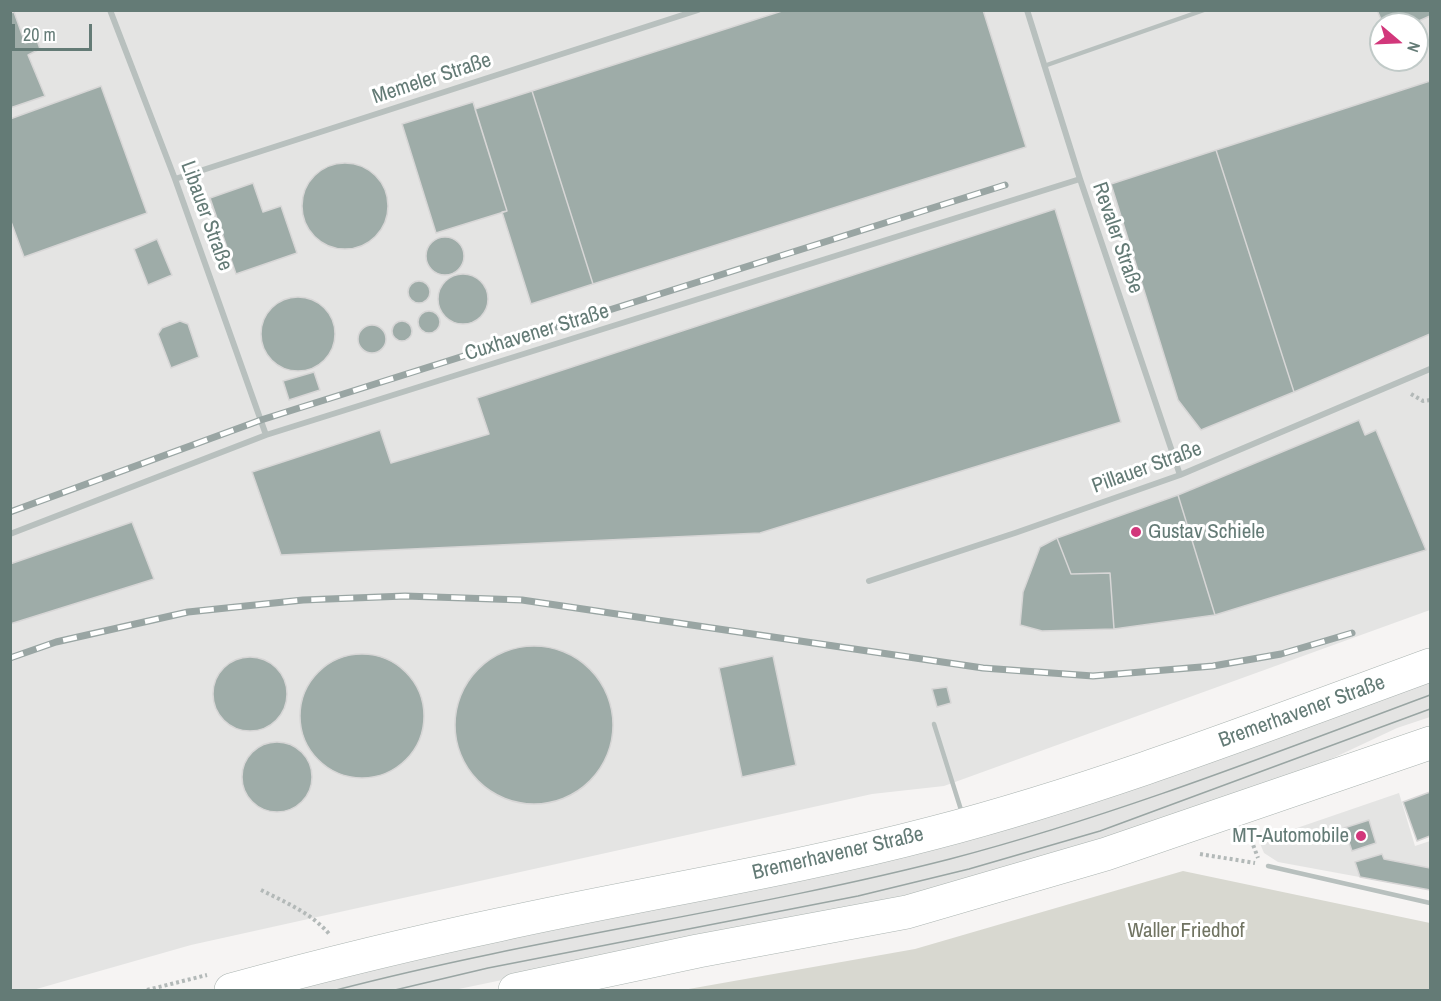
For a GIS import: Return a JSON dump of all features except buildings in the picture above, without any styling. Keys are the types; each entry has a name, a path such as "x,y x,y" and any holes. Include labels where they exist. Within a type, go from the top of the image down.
{"main road":[{"name":"Bremerhavener Straße","path":"231,990 325,965 498,925 807,863 966,825 1159,764 1431,665"},
{"path":"515,990 698,951 907,912 1106,854 1431,743"}],"street":[{"name":"Libauer Straße","path":"110,10 176,179 267,435"},
{"name":"Memeler Straße","path":"176,179 698,10"},
{"name":"Revaler Straße","path":"1027,10 1080,179 1180,475"},
{"name":"Cuxhavener Straße","path":"10,534 267,435 1080,179"},
{"name":"Pillauer Straße","path":"868,581 1016,533 1180,475 1431,369"}],"lane":[{"path":"1044,66 1204,10"},
{"path":"934,724 966,825"},
{"path":"1268,866 1431,903"}],"path":[{"path":"1198,854 1268,866"},
{"path":"261,890 291,905 322,926 335,942"}],"shaded area":[{"path":"10,11 1430,11 1430,610 944,786 872,794 191,945 33,990 11,990"},
{"path":"1430,681 1430,717 1397,728 1314,767 1163,819 950,887 454,990 277,990 614,913"},
{"path":"1399,793 1415,846 1430,841 1430,890 1278,862 1264,853 1259,841"}],"green space":[{"name":"Waller Friedhof","path":"1183,871 1430,923 1430,990 683,990 915,949"}],"tram line":[{"path":"336,990 489,954 797,894 950,859 1132,804 1430,695"},
{"path":"395,990 488,968 858,896 969,869 1100,831 1430,709"}],"railway":[{"path":"10,512 261,420 1005,185"},
{"path":"10,658 56,642 188,612 303,600 405,596 522,600 983,668 1093,676 1213,666 1281,654 1352,633"}],"place":[{"name":"Gustav Schiele","path":"1136,532"},
{"name":"MT-Automobile","path":"1361,836"}]}
